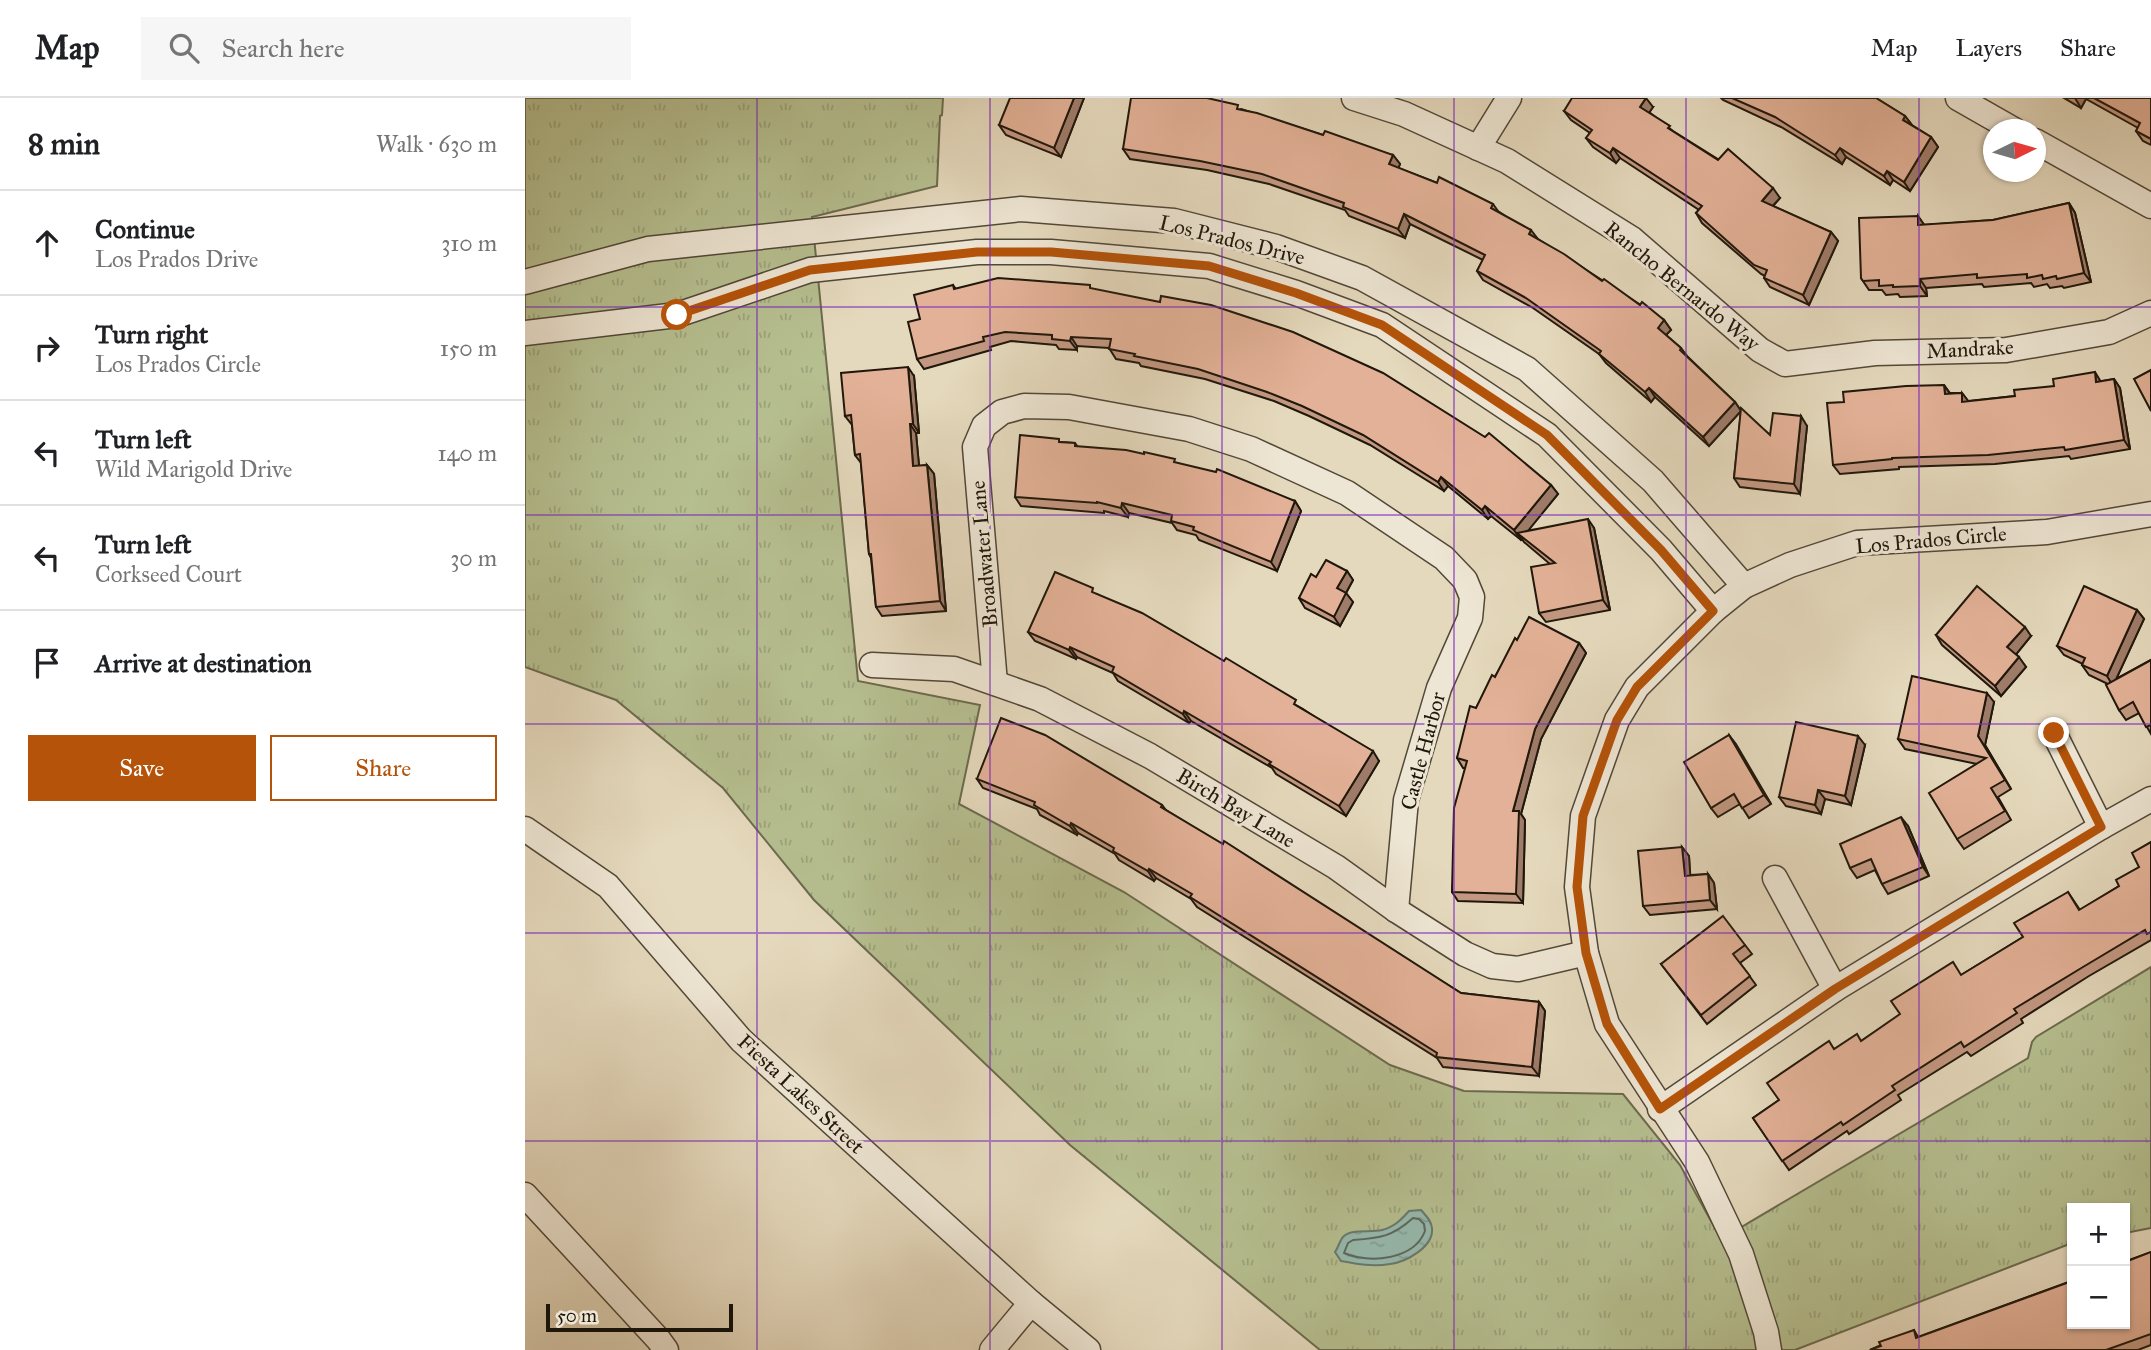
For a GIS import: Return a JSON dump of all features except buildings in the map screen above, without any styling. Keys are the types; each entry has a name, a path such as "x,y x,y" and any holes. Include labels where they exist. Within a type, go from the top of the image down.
{"street":[{"name":"Rancho Bernardo Way","path":"1354,98 1404,114 1507,161 1632,239 1760,351 1785,364"},
{"path":"1478,148 1509,98"},
{"path":"1958,98 1995,119"},
{"path":"2046,148 2151,206"},
{"name":"Los Prados Drive","path":"525,282 648,249 1021,209 1187,224 1276,247 1362,278 1527,369 1653,481 1744,586"},
{"name":"Los Prados Drive","path":"525,333 677,315 810,270 977,252 1051,252 1209,266 1296,293 1382,325 1536,427 1661,550 1713,611"},
{"name":"Mandrake","path":"1785,364 1875,353 2007,349 2109,332 2151,313"},
{"name":"Castle Harbor","path":"984,426 1002,412 1024,406 1069,407 1189,429 1251,449 1347,493 1444,558 1465,580 1472,597 1470,618 1439,688 1406,800 1396,910"},
{"name":"Broadwater Lane","path":"984,426 975,447 995,683"},
{"name":"Los Prados Circle","path":"1769,1350 1766,1332 1741,1254 1697,1162 1607,1024 1586,953 1577,887 1583,816 1617,720 1637,687 1713,611 1744,586 1790,565 1857,543 2047,531 2151,514"},
{"name":"Birch Bay Lane","path":"872,665 954,669 1040,699 1150,756 1336,867 1396,910 1465,954 1492,966 1518,969 1586,953"},
{"path":"2054,733 2101,827"},
{"path":"1660,1109 1835,989 2151,799"},
{"name":"Fiesta Lakes Street","path":"525,829 608,887 741,1040 1031,1303 1089,1350"},
{"path":"1775,878 1835,989"},
{"path":"525,1195 666,1350"},
{"path":"992,1350 1031,1303"}],"green space":[{"path":"525,98 943,98 937,186 812,217 858,681 980,705 959,804 1124,892 1390,1065 1464,1091 1623,1094 1680,1165 1721,1239 2028,1058 2036,1037 2151,967 2151,1228 2130,1232 2130,1203 2067,1203 2067,1245 1795,1350 1320,1350 1070,1145 814,900 723,788 616,700 525,667"}],"water":[{"path":"1421,1210 1431,1223 1431,1235 1424,1247 1411,1257 1396,1263 1371,1265 1341,1261 1335,1252 1347,1234 1386,1229 1409,1211"}],"route":[{"path":"677,315 810,270 977,252 1051,252 1209,266 1296,293 1382,325 1547,435 1661,550 1713,611 1637,687 1617,720 1583,816 1577,887 1586,953 1607,1024 1660,1109 1835,989 2101,827 2054,733"}]}
